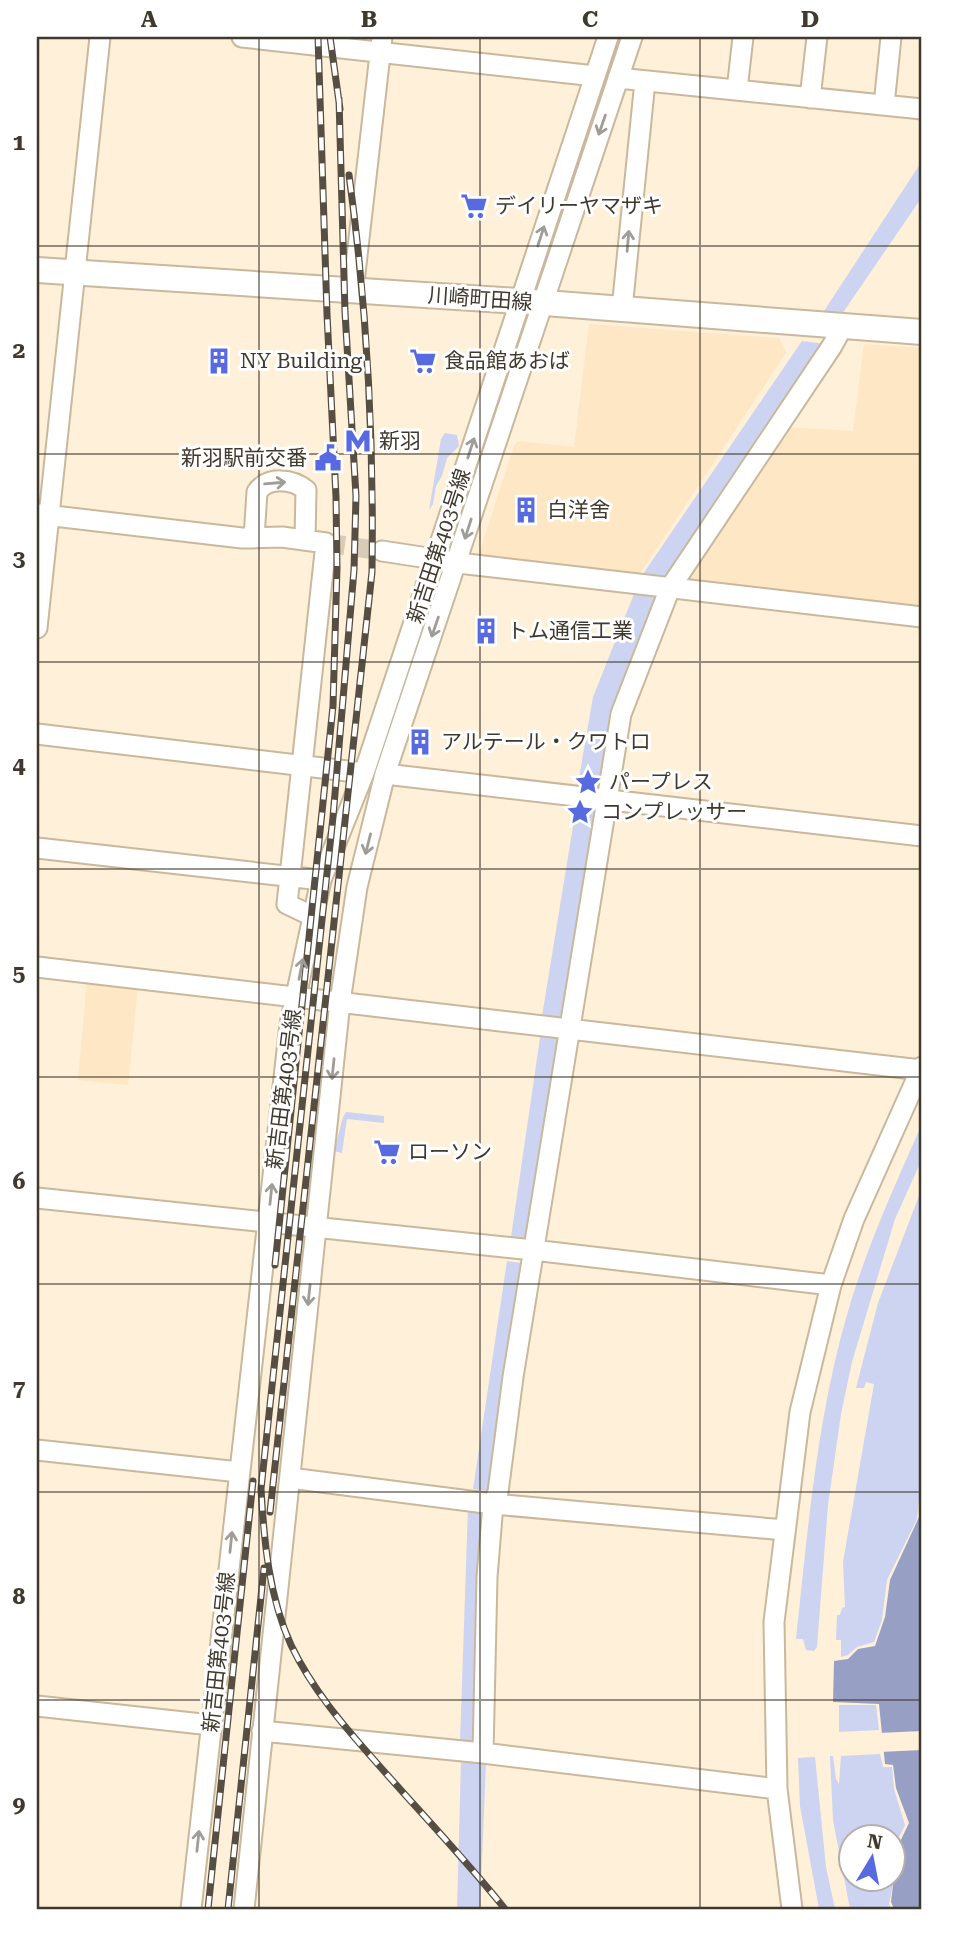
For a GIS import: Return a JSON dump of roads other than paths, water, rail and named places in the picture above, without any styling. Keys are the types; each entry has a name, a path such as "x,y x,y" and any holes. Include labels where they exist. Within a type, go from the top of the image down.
{"main road":[{"name":"川崎町田線","path":"37,270 531,302 922,332"}],"street":[{"path":"37,628 43,515 75,271 100,37"},
{"path":"242,37 381,44 595,76"},
{"path":"531,302 608,37"},
{"path":"531,302 632,37"},
{"path":"737,90 743,37"},
{"path":"810,98 817,37"},
{"path":"884,105 891,37"},
{"path":"354,291 381,44"},
{"path":"618,78 922,109"},
{"path":"622,309 645,81"},
{"name":"新吉田第403号線","path":"191,1909 290,1024 312,916 321,880 364,772 434,559 531,302"},
{"name":"新吉田第403号線","path":"244,1909 340,1002 357,887 385,774 457,563 531,302"},
{"path":"483,1753 487,1577 494,1504 621,714 670,588 843,326"},
{"path":"254,538 257,492 261,485 269,481 298,483 306,489 305,540"},
{"path":"43,515 254,538 282,537 326,543 287,904 312,916"},
{"path":"382,551 457,563 922,617"},
{"path":"37,734 364,772"},
{"path":"385,774 922,836"},
{"path":"37,849 321,880"},
{"path":"37,967 922,1069 871,1177 831,1285 800,1412 774,1622 776,1789 792,1909"},
{"path":"37,1198 533,1250 831,1285"},
{"path":"37,1450 239,1472"},
{"path":"290,1478 494,1504 785,1530"},
{"path":"37,1706 211,1725"},
{"path":"262,1731 483,1753 776,1789"}],"tunnel":[{"path":"326,543 382,551"}],"railway":[{"path":"275,1265 333,706 336,497 318,37"},
{"path":"330,37 340,109"},
{"path":"339,99 345,312 356,496 354,570 333,817 261,1489 264,1529 277,1608 291,1645 308,1677 351,1734 505,1909"},
{"path":"270,1512 372,572 368,373 349,175"},
{"path":"208,1909 253,1481"},
{"path":"228,1909 264,1568"}],"place":[{"name":"デイリーヤマザキ","path":"474,206"},
{"name":"NY Building","path":"219,361"},
{"name":"食品館あおば","path":"423,361"},
{"name":"新羽","path":"358,441"},
{"name":"新羽駅前交番","path":"328,458"},
{"name":"白洋舍","path":"526,510"},
{"name":"トム通信工業","path":"486,631"},
{"name":"アルテール・クワトロ","path":"420,742"},
{"name":"パープレス","path":"588,782"},
{"name":"コンプレッサー","path":"580,812"},
{"name":"ローソン","path":"387,1152"}]}
